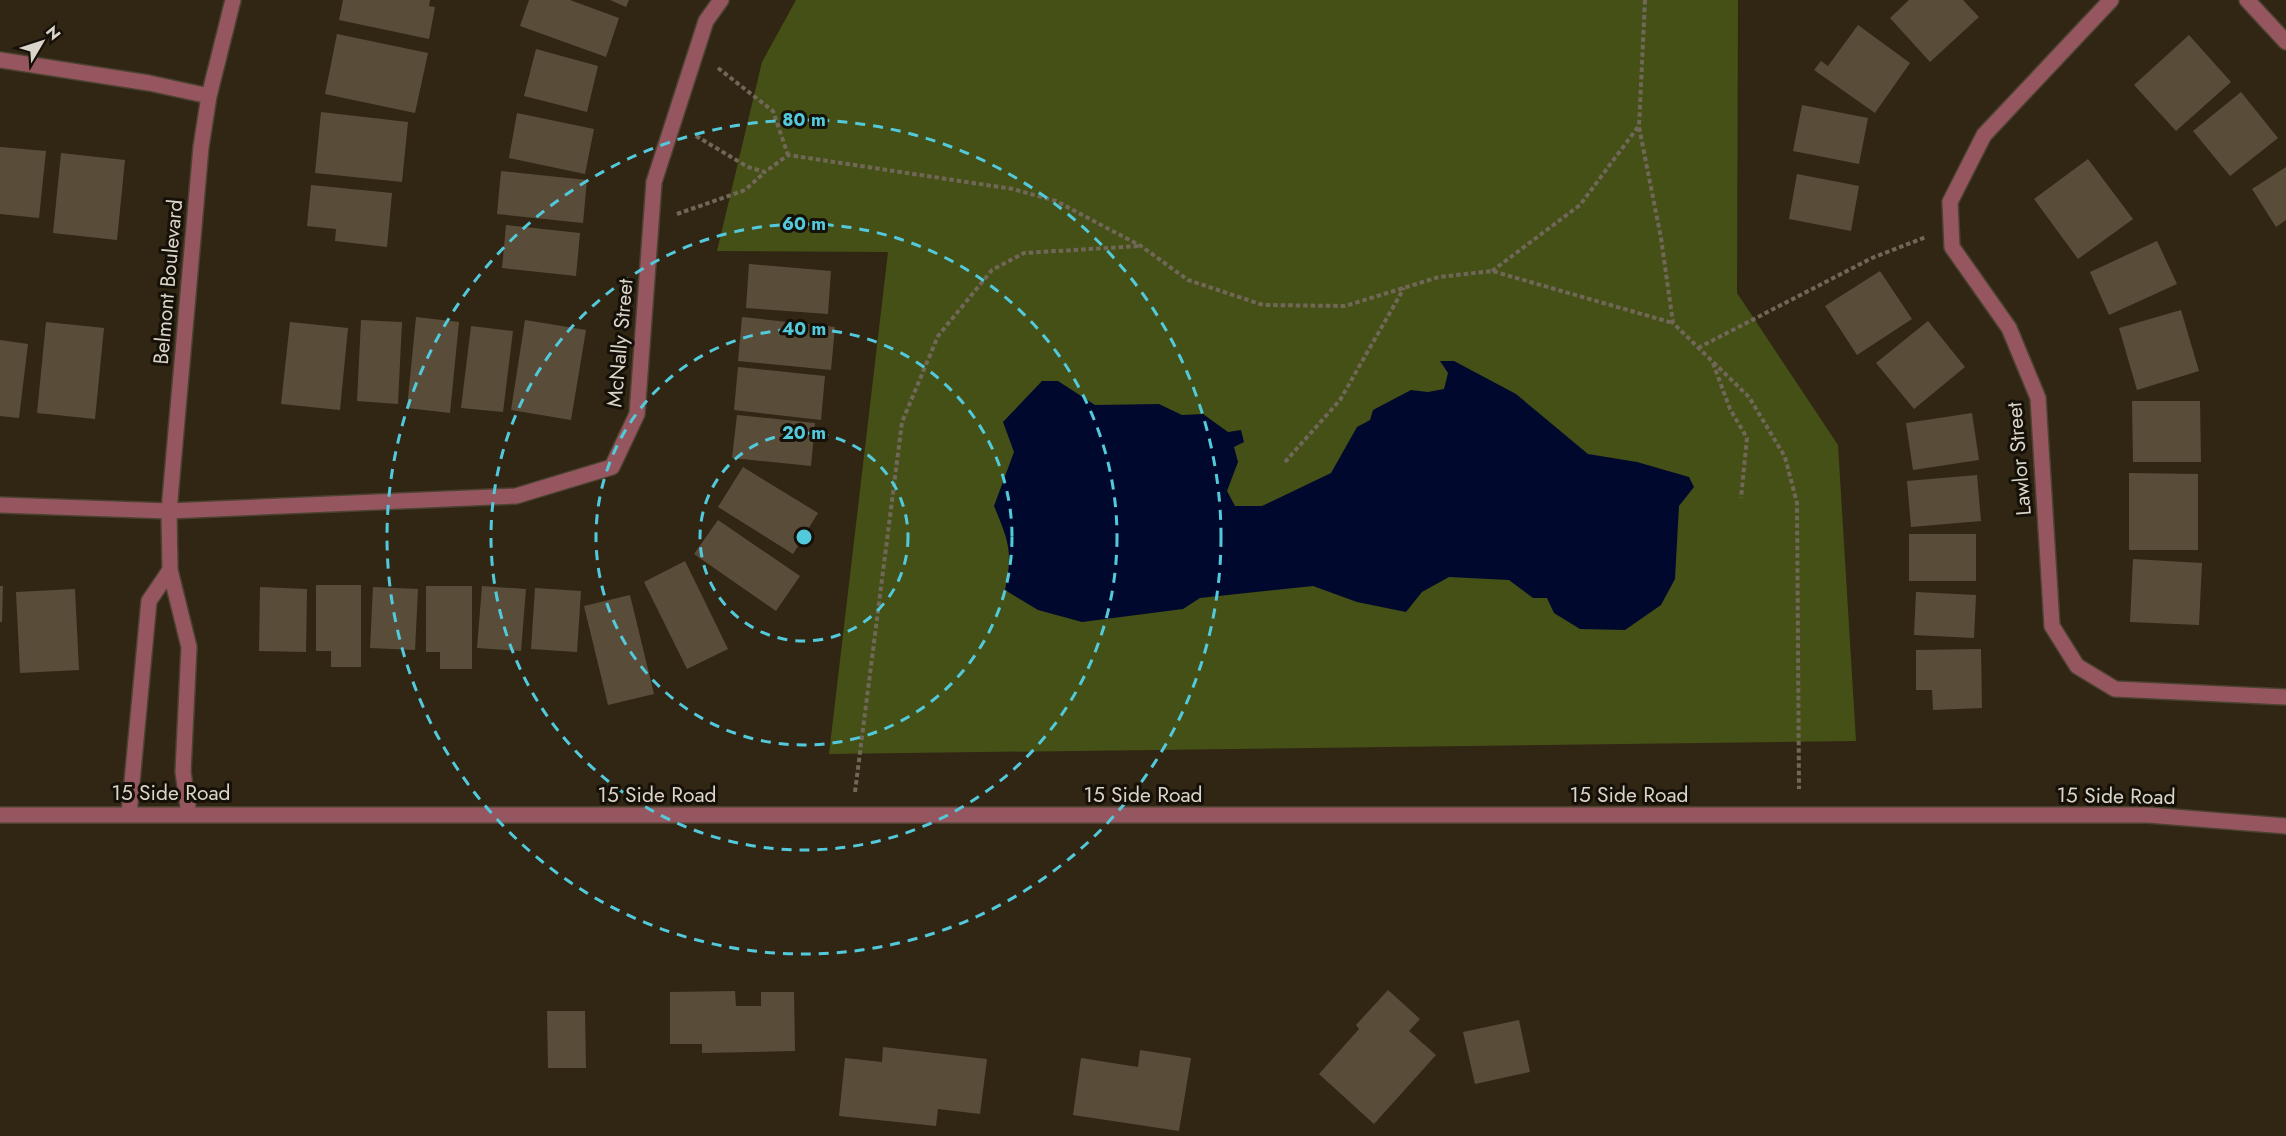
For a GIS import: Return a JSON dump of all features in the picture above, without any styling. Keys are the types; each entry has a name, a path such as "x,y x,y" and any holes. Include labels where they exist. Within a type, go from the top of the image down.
{"street":[{"name":"Belmont Boulevard","path":"189,814 183,772 189,647 170,570 169,511 201,147 209,96 233,0"},
{"name":"McNally Street","path":"0,505 169,511 516,496 612,467 637,414 654,182 706,21 721,0"},
{"name":"Lawlor Street","path":"2111,0 1984,135 1950,202 1952,247 2009,327 2038,398 2052,626 2077,666 2115,689 2286,698"},
{"path":"2247,0 2286,42"},
{"path":"0,60 149,83 209,96"},
{"path":"129,814 149,601 170,570"},
{"name":"15 Side Road","path":"0,815 2148,815 2286,826"}],"path":[{"path":"1645,0 1639,127 1661,237 1673,323"},
{"path":"696,51 773,111 788,155"},
{"path":"1492,271 1580,205 1639,127"},
{"path":"670,130 695,135 748,167 765,172"},
{"path":"651,223 745,190 788,155 1014,189 1056,201 1141,246 1188,280 1263,305 1346,306 1439,277 1492,271 1673,323 1749,397 1785,457 1797,503 1799,815"},
{"path":"1698,348 1872,258 1951,228"},
{"path":"852,816 902,422 938,336 992,270 1024,253 1141,246"},
{"path":"1285,462 1340,400 1404,288"},
{"path":"1712,362 1730,409 1747,438 1741,498"}],"green space":[{"path":"796,0 1738,0 1737,293 1838,445 1856,741 829,754 888,252 717,251 762,62"}],"water":[{"path":"1440,361 1454,361 1516,394 1588,454 1637,462 1689,477 1694,487 1679,506 1675,579 1661,605 1625,630 1580,629 1554,613 1547,598 1533,598 1509,580 1449,577 1422,592 1406,612 1357,602 1313,586 1200,598 1183,609 1082,622 1038,610 1005,590 1009,566 1008,547 994,506 1014,452 1003,422 1042,381 1058,381 1095,405 1159,404 1182,415 1203,414 1228,432 1241,430 1244,442 1234,447 1238,462 1227,491 1235,506 1262,506 1331,473 1357,427 1370,420 1373,410 1411,390 1428,392 1444,389 1448,373"}],"building":[{"path":"343,0 430,0 429,6 435,7 429,39 339,20"},
{"path":"529,0 570,0 619,18 606,57 520,26"},
{"path":"610,0 629,0 626,7"},
{"path":"1909,0 1963,0 1979,17 1930,62 1890,18"},
{"path":"1858,25 1910,63 1875,113 1814,70 1821,61 1828,66"},
{"path":"337,34 428,53 415,113 325,94"},
{"path":"2189,35 2231,82 2176,131 2134,85"},
{"path":"536,49 598,66 587,112 524,96"},
{"path":"2241,92 2278,138 2230,176 2193,131"},
{"path":"1802,105 1868,118 1859,164 1793,151"},
{"path":"321,112 408,122 402,182 315,173"},
{"path":"517,113 594,129 585,174 509,158"},
{"path":"0,147 46,151 39,218 0,214"},
{"path":"61,153 125,160 117,240 53,233"},
{"path":"2088,159 2133,219 2078,259 2034,199"},
{"path":"2286,167 2286,220 2276,227 2252,189"},
{"path":"501,171 587,180 583,223 497,214"},
{"path":"1797,174 1859,186 1851,231 1789,219"},
{"path":"311,185 392,193 387,247 335,241 336,229 307,226"},
{"path":"506,225 580,233 576,276 502,268"},
{"path":"2157,241 2177,284 2109,315 2090,272"},
{"path":"749,264 831,271 828,314 746,308"},
{"path":"1880,271 1912,319 1857,355 1825,306"},
{"path":"2181,310 2199,371 2137,390 2119,328"},
{"path":"416,317 459,322 450,413 407,408"},
{"path":"742,317 835,327 831,370 738,361"},
{"path":"361,320 402,322 398,404 357,401"},
{"path":"525,320 586,330 571,420 511,410"},
{"path":"1928,321 1965,367 1914,409 1876,363"},
{"path":"46,322 104,328 95,419 37,413"},
{"path":"290,322 348,328 340,410 281,404"},
{"path":"471,326 513,331 503,412 461,408"},
{"path":"0,340 28,344 19,418 0,416"},
{"path":"738,367 825,376 821,420 734,410"},
{"path":"2132,401 2200,401 2201,462 2133,462"},
{"path":"1972,413 1979,460 1913,470 1906,423"},
{"path":"737,415 815,423 811,466 732,458"},
{"path":"743,467 818,513 793,554 718,507"},
{"path":"2129,473 2198,474 2198,550 2129,550"},
{"path":"1977,475 1981,521 1911,527 1907,481"},
{"path":"718,520 800,576 776,611 694,554"},
{"path":"1909,534 1976,534 1976,581 1909,581"},
{"path":"2133,559 2202,563 2199,625 2130,622"},
{"path":"685,561 728,649 687,669 644,582"},
{"path":"316,585 361,585 361,667 331,667 331,651 316,651"},
{"path":"0,586 3,586 2,622 0,622"},
{"path":"426,586 472,586 472,669 440,669 440,652 426,652"},
{"path":"482,586 526,589 521,651 477,648"},
{"path":"260,587 307,589 306,652 259,651"},
{"path":"373,587 418,589 415,650 370,648"},
{"path":"535,588 581,591 577,652 531,649"},
{"path":"75,589 79,670 20,673 16,592"},
{"path":"1916,592 1976,595 1974,638 1914,635"},
{"path":"630,595 654,694 608,705 584,606"},
{"path":"1981,649 1982,708 1933,710 1932,690 1916,690 1916,650"},
{"path":"1388,990 1420,1019 1409,1031 1436,1055 1374,1124 1319,1074 1359,1029 1356,1025"},
{"path":"735,991 736,1006 761,1006 761,992 794,992 795,1051 702,1053 702,1044 670,1044 670,992"},
{"path":"547,1011 585,1011 586,1068 548,1068"},
{"path":"1519,1020 1530,1072 1475,1084 1463,1032"},
{"path":"883,1047 987,1059 980,1114 938,1109 936,1126 839,1116 845,1058 882,1062"},
{"path":"1140,1050 1191,1058 1179,1131 1073,1115 1081,1058 1138,1067"}]}
